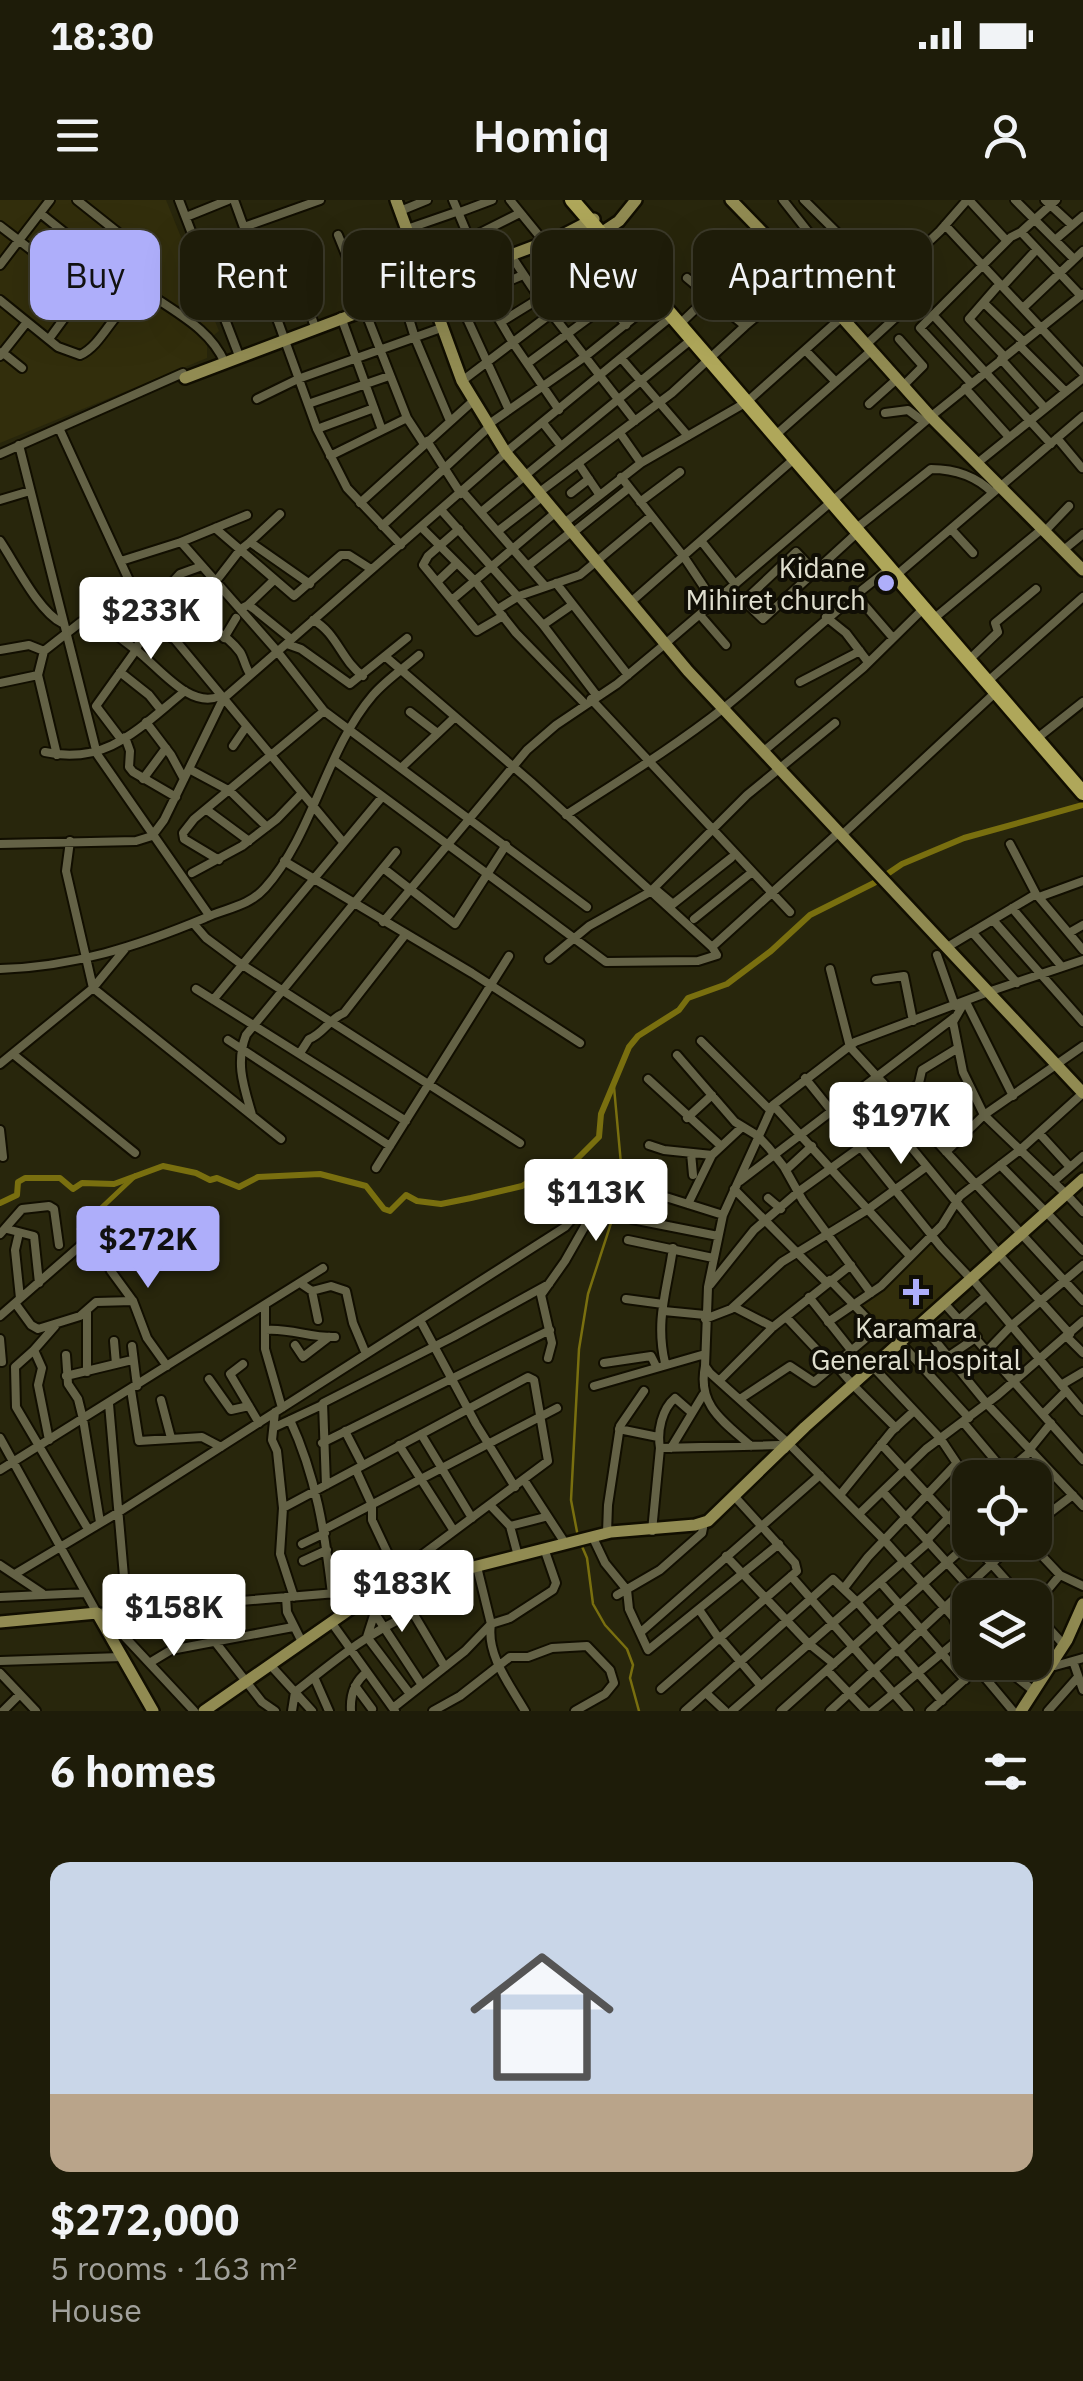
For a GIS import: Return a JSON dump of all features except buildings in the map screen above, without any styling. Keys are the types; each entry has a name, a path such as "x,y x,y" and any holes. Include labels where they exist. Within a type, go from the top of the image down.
{"highway":[{"path":"575,200 794,459 1083,789"},
{"path":"595,223 600,230"},
{"path":"673,314 710,356"},
{"path":"747,401 834,501"},
{"path":"930,612 1083,789"}],"main road":[{"path":"576,230 636,200"},
{"path":"734,200 763,230"},
{"path":"398,205 406,229"},
{"path":"570,230 595,223"},
{"path":"224,361 341,317"},
{"path":"181,377 341,317"},
{"path":"438,320 472,402 507,452 666,644 990,991"},
{"path":"441,320 463,380 489,426"},
{"path":"847,320 930,418 1083,568"},
{"path":"930,418 980,461 998,488"},
{"path":"542,494 571,528"},
{"path":"1044,529 1083,568"},
{"path":"598,561 666,644"},
{"path":"724,708 780,769"},
{"path":"898,893 1083,1092"},
{"path":"592,1541 607,1533 703,1528 1083,1182"},
{"path":"855,1386 946,1304"},
{"path":"212,1711 302,1642 380,1593 568,1545 702,1523 736,1498"},
{"path":"204,1711 380,1593 546,1554 568,1545"},
{"path":"1052,1664 1083,1604"},
{"path":"0,1622 97,1613 156,1711"},
{"path":"1029,1711 1083,1613"},
{"path":"1021,1711 1041,1680"}],"street":[{"path":"33,200 63,230"},
{"path":"0,265 50,200"},
{"path":"77,200 113,230"},
{"path":"179,200 238,353"},
{"path":"244,227 305,202 320,200"},
{"path":"398,205 427,200"},
{"path":"453,200 467,230"},
{"path":"406,229 492,200"},
{"path":"510,200 535,230"},
{"path":"783,200 807,230"},
{"path":"804,200 835,230"},
{"path":"932,238 968,200 1008,241"},
{"path":"1015,200 1074,259"},
{"path":"186,218 207,204 236,201 317,429 360,503 400,546"},
{"path":"1008,438 920,330 1050,202 1072,225"},
{"path":"485,230 520,212"},
{"path":"1055,240 1083,216"},
{"path":"0,226 30,249"},
{"path":"945,226 1042,326 1083,376 980,461"},
{"path":"1021,232 1079,297 1083,310"},
{"path":"338,235 343,246"},
{"path":"1037,249 968,319 1046,408"},
{"path":"1024,307 1083,251"},
{"path":"512,257 532,287"},
{"path":"512,279 523,275"},
{"path":"687,278 693,283"},
{"path":"384,922 469,818 556,725 666,644 968,386 1079,297"},
{"path":"160,301 217,345 224,361"},
{"path":"532,302 501,322 558,410"},
{"path":"984,303 1066,392"},
{"path":"2,306 66,352 80,354 104,336 115,320"},
{"path":"0,844 136,841 152,836 176,796 222,697 507,452 621,358 693,307"},
{"path":"934,315 1029,421 1082,468"},
{"path":"341,317 382,430"},
{"path":"48,339 63,320"},
{"path":"313,320 314,324"},
{"path":"368,320 407,418 462,493 545,586"},
{"path":"407,320 450,421"},
{"path":"467,320 509,410"},
{"path":"463,380 545,320"},
{"path":"558,320 635,421"},
{"path":"528,364 588,320"},
{"path":"622,320 626,325"},
{"path":"382,526 489,426 632,320"},
{"path":"738,320 745,326"},
{"path":"498,531 578,463 692,376 752,320"},
{"path":"571,528 599,494 641,463 747,401 843,320"},
{"path":"778,433 836,382 894,320"},
{"path":"22,368 1,353 28,322"},
{"path":"258,398 298,378 441,328"},
{"path":"481,512 692,339"},
{"path":"869,404 923,366 899,339"},
{"path":"806,351 836,382"},
{"path":"621,358 688,436"},
{"path":"308,404 390,376"},
{"path":"0,454 181,377"},
{"path":"360,503 472,402"},
{"path":"317,429 374,408"},
{"path":"884,413 908,410 930,418"},
{"path":"568,814 724,708 826,617 951,529 1083,416"},
{"path":"330,456 407,418"},
{"path":"543,423 561,446"},
{"path":"60,428 147,608 342,842"},
{"path":"620,433 641,463"},
{"path":"19,446 97,754 209,916"},
{"path":"632,600 794,459"},
{"path":"578,463 599,494"},
{"path":"814,571 796,552 744,601 762,618 930,468 962,473 998,488"},
{"path":"640,502 680,472"},
{"path":"620,478 714,602"},
{"path":"571,493 589,479"},
{"path":"528,566 571,528 629,488"},
{"path":"0,500 30,491"},
{"path":"765,750 893,638 1044,529 1069,506"},
{"path":"442,511 543,625 591,700"},
{"path":"453,600 555,513"},
{"path":"172,638 240,550 280,514"},
{"path":"122,561 246,515"},
{"path":"460,529 423,565 478,632 518,596 580,575 651,516"},
{"path":"214,528 294,596 340,555 350,556 371,569"},
{"path":"422,528 476,581 500,613 591,700 790,912"},
{"path":"951,529 973,553"},
{"path":"1066,548 1083,534"},
{"path":"0,540 41,602 54,619 62,622"},
{"path":"181,542 278,651 324,711 588,907"},
{"path":"250,542 310,584"},
{"path":"702,542 735,584"},
{"path":"438,582 457,563"},
{"path":"87,720 132,651 147,608 180,574 202,566"},
{"path":"224,638 242,611 274,580"},
{"path":"556,583 628,674"},
{"path":"972,657 995,636 995,624 1036,589"},
{"path":"855,594 893,638"},
{"path":"712,946 841,834 1083,598"},
{"path":"543,625 572,605"},
{"path":"57,755 38,676 44,651 65,634 117,608 147,608"},
{"path":"242,611 346,684 355,683 408,638"},
{"path":"700,614 726,645"},
{"path":"826,617 846,633 868,662"},
{"path":"94,618 185,691 207,700 222,697"},
{"path":"313,620 327,630 346,662 363,676"},
{"path":"183,624 200,622 224,638 254,671"},
{"path":"0,650 21,644 44,651"},
{"path":"800,682 860,651"},
{"path":"0,969 44,968 86,959 140,940 158,939 248,902 262,891 284,861 350,730 374,695 419,655"},
{"path":"334,761 606,962 698,961 718,955 568,814 386,656"},
{"path":"120,672 161,710"},
{"path":"0,682 38,676"},
{"path":"45,752 97,754 185,691"},
{"path":"1040,736 1083,702"},
{"path":"96,706 130,751 129,768 176,796"},
{"path":"218,860 182,836 194,819 324,711"},
{"path":"410,712 436,732"},
{"path":"401,768 455,717"},
{"path":"146,722 184,780"},
{"path":"549,959 572,937 652,890 747,794 835,722"},
{"path":"233,746 246,727"},
{"path":"143,778 166,748"},
{"path":"189,768 230,792 267,826"},
{"path":"192,873 248,841 302,792"},
{"path":"213,1000 382,797"},
{"path":"207,810 248,841"},
{"path":"70,841 66,872 93,988 281,1139"},
{"path":"1010,844 1037,896 1083,950"},
{"path":"383,868 455,924 506,845"},
{"path":"252,1115 240,1074 241,1048 253,1025 396,852"},
{"path":"652,890 672,904 730,858"},
{"path":"284,861 580,1043"},
{"path":"694,920 750,872"},
{"path":"949,946 1012,908 1083,881"},
{"path":"1012,908 1062,967"},
{"path":"992,920 1083,1022"},
{"path":"194,923 206,938 241,964 520,1142"},
{"path":"1069,933 1083,925"},
{"path":"972,932 1017,983"},
{"path":"300,1053 309,1039 344,1013 405,935"},
{"path":"0,1064 93,988 126,948"},
{"path":"938,955 960,1007 1013,1096"},
{"path":"376,1168 508,956"},
{"path":"735,1186 960,1007 990,991 1083,960"},
{"path":"830,969 850,1046 1083,1301"},
{"path":"876,980 904,976 913,1020"},
{"path":"196,988 406,1121"},
{"path":"671,1448 703,1395 705,1317 718,1236 735,1186 771,1107 850,1046 913,1020 960,1007"},
{"path":"960,1007 958,1048 968,1086 984,1115 1083,1212"},
{"path":"228,1040 390,1146"},
{"path":"702,1041 802,1135 910,1256"},
{"path":"946,1152 984,1115 1083,1046"},
{"path":"901,1104 919,1083 922,1070 958,1048"},
{"path":"13,1054 136,1152"},
{"path":"677,1055 742,1127 758,1136 774,1154 871,1293"},
{"path":"805,1078 1083,1411"},
{"path":"648,1079 720,1146"},
{"path":"949,1102 968,1086"},
{"path":"828,1322 871,1293 947,1220 954,1202 1020,1150 1083,1092"},
{"path":"687,1118 692,1106 712,1095"},
{"path":"708,1287 754,1230 798,1192 909,1112"},
{"path":"892,1124 1083,1352"},
{"path":"688,1204 712,1155 742,1127"},
{"path":"0,1130 3,1156"},
{"path":"1039,1133 1070,1168"},
{"path":"648,1145 712,1155"},
{"path":"786,1170 812,1146"},
{"path":"692,1153 693,1175"},
{"path":"1053,1182 1083,1156"},
{"path":"1000,1166 1083,1251"},
{"path":"626,1299 705,1317 734,1307 766,1274 926,1167"},
{"path":"548,1358 552,1344 541,1295 585,1226 592,1181"},
{"path":"735,1186 797,1254 854,1303 876,1330"},
{"path":"636,1192 724,1215"},
{"path":"768,1198 781,1209"},
{"path":"3,1232 22,1208 49,1206 54,1209 59,1245"},
{"path":"15,1574 119,1512 565,1227 575,1214 588,1206 598,1208"},
{"path":"632,1219 718,1236"},
{"path":"1,1312 110,1220"},
{"path":"3,1232 34,1236 38,1283"},
{"path":"19,1233 15,1250 18,1300 31,1325 38,1329 54,1326 87,1312 96,1302 132,1301"},
{"path":"95,1236 132,1301 147,1338 167,1366"},
{"path":"628,1240 713,1258"},
{"path":"660,1365 658,1328 673,1248"},
{"path":"988,1350 1083,1264"},
{"path":"719,1381 773,1327 850,1265"},
{"path":"0,1470 323,1268"},
{"path":"300,1282 312,1291 318,1320"},
{"path":"275,1427 549,1284"},
{"path":"312,1291 331,1286 346,1291 353,1323 366,1354"},
{"path":"936,1340 986,1296"},
{"path":"809,1297 851,1350"},
{"path":"946,1304 1083,1460"},
{"path":"264,1305 265,1350 278,1410 272,1440 277,1451 283,1508 280,1554 293,1628 302,1642"},
{"path":"734,1307 773,1327"},
{"path":"87,1312 87,1372"},
{"path":"786,1316 896,1428"},
{"path":"420,1320 514,1488"},
{"path":"860,1514 940,1438 987,1404 1083,1321"},
{"path":"54,1326 14,1367 16,1407 88,1529"},
{"path":"924,1327 987,1404 1083,1506"},
{"path":"266,1330 332,1337 303,1357 295,1345"},
{"path":"322,1443 550,1330"},
{"path":"740,1399 790,1366 812,1383 876,1330 887,1331 966,1420 993,1460"},
{"path":"949,1356 977,1338"},
{"path":"0,1339 2,1362"},
{"path":"114,1341 116,1364"},
{"path":"132,1346 137,1439 141,1442 202,1437 221,1447"},
{"path":"34,1350 42,1368 38,1385 49,1440"},
{"path":"66,1354 66,1376 78,1399 100,1522"},
{"path":"594,1386 705,1354"},
{"path":"604,1362 651,1356 660,1365"},
{"path":"66,1376 132,1360"},
{"path":"243,1364 230,1374 259,1423"},
{"path":"705,1366 860,1514 952,1617"},
{"path":"876,1370 940,1438 954,1460"},
{"path":"1043,1414 1083,1372"},
{"path":"283,1508 528,1377 534,1380 548,1461 454,1531 380,1593 367,1637"},
{"path":"209,1379 231,1410 249,1406"},
{"path":"607,1533 620,1428 644,1391"},
{"path":"703,1395 714,1412 751,1446"},
{"path":"652,1531 662,1418 672,1399 679,1400 691,1412"},
{"path":"162,1400 171,1438"},
{"path":"109,1404 127,1611"},
{"path":"322,1405 326,1485"},
{"path":"302,1544 558,1408"},
{"path":"840,1494 914,1410"},
{"path":"290,1420 317,1490 332,1594"},
{"path":"1018,1460 1051,1423"},
{"path":"620,1428 658,1437"},
{"path":"345,1431 372,1505 385,1625 422,1685"},
{"path":"420,1434 472,1518"},
{"path":"0,1438 97,1613 380,1593 411,1614 444,1667"},
{"path":"881,1444 952,1521"},
{"path":"398,1445 454,1531"},
{"path":"660,1448 788,1447"},
{"path":"844,1588 860,1565 952,1469"},
{"path":"641,1632 820,1475"},
{"path":"524,1480 568,1545"},
{"path":"883,1492 964,1580"},
{"path":"1052,1511 1073,1495"},
{"path":"660,1689 798,1568 736,1498"},
{"path":"490,1505 510,1526 518,1556"},
{"path":"706,1692 728,1711 928,1541 952,1515"},
{"path":"510,1526 545,1516"},
{"path":"617,1595 676,1558 702,1534 703,1528"},
{"path":"592,1541 627,1590 629,1609 650,1650 778,1544"},
{"path":"303,1562 327,1550"},
{"path":"356,1686 371,1710 392,1707 491,1624 510,1618 555,1587 546,1554"},
{"path":"726,1556 830,1667 848,1693 869,1711 952,1645"},
{"path":"781,1711 953,1560"},
{"path":"987,1560 1006,1580"},
{"path":"976,1580 997,1560"},
{"path":"1046,1560 1060,1575 1083,1586"},
{"path":"0,1565 44,1594"},
{"path":"478,1570 497,1665 525,1711"},
{"path":"1052,1586 1060,1575"},
{"path":"790,1576 909,1711"},
{"path":"685,1711 833,1579 942,1700"},
{"path":"880,1582 952,1665"},
{"path":"64,1593 67,1616"},
{"path":"0,1598 86,1593"},
{"path":"830,1711 952,1602"},
{"path":"700,1611 760,1686"},
{"path":"292,1711 295,1692 350,1648 385,1625 411,1614"},
{"path":"334,1626 392,1707"},
{"path":"151,1662 171,1650 293,1628"},
{"path":"1052,1630 1064,1645"},
{"path":"124,1636 194,1711"},
{"path":"367,1637 410,1694"},
{"path":"216,1643 247,1684 274,1711"},
{"path":"433,1711 515,1655 528,1657 552,1648 590,1647 610,1670 614,1683 606,1694 575,1711"},
{"path":"0,1661 121,1657"},
{"path":"1055,1666 1078,1659 1078,1678 1083,1690"},
{"path":"273,1668 312,1711"},
{"path":"351,1711 350,1698 367,1672"},
{"path":"0,1673 36,1711"},
{"path":"314,1677 329,1711"},
{"path":"1048,1711 1078,1678"},
{"path":"930,1711 965,1680"},
{"path":"987,1680 1013,1711"},
{"path":"1020,1680 1034,1691"},
{"path":"3,1711 20,1694"}],"shaded area":[{"path":"0,200 166,200 180,235 180,320 215,320 219,331 207,341 207,358 0,443"},
{"name":"Karamara General Hospital","path":"931,1240 967,1279 900,1340 877,1328 860,1306"}],"waterway":[{"path":"0,1203 17,1195 18,1182 25,1178 60,1178 73,1189 82,1183 114,1184 163,1166 239,1187 258,1177 320,1174 366,1186 390,1211 406,1195 417,1201 441,1204 522,1186 575,1161 599,1137 601,1114 629,1047 638,1036 679,1010 688,998 727,984 810,915 874,883 902,864 964,838 1083,805"},
{"path":"578,1537 571,1500 579,1349 588,1294 623,1186 614,1087"},
{"path":"79,1229 135,1176"},
{"path":"581,1544 587,1558 593,1604 605,1625 627,1649 633,1665 630,1678 639,1711"}],"place":[{"name":"Kidane Mihiret church","path":"886,583"},
{"name":"Karamara General Hospital","path":"916,1292"}]}
